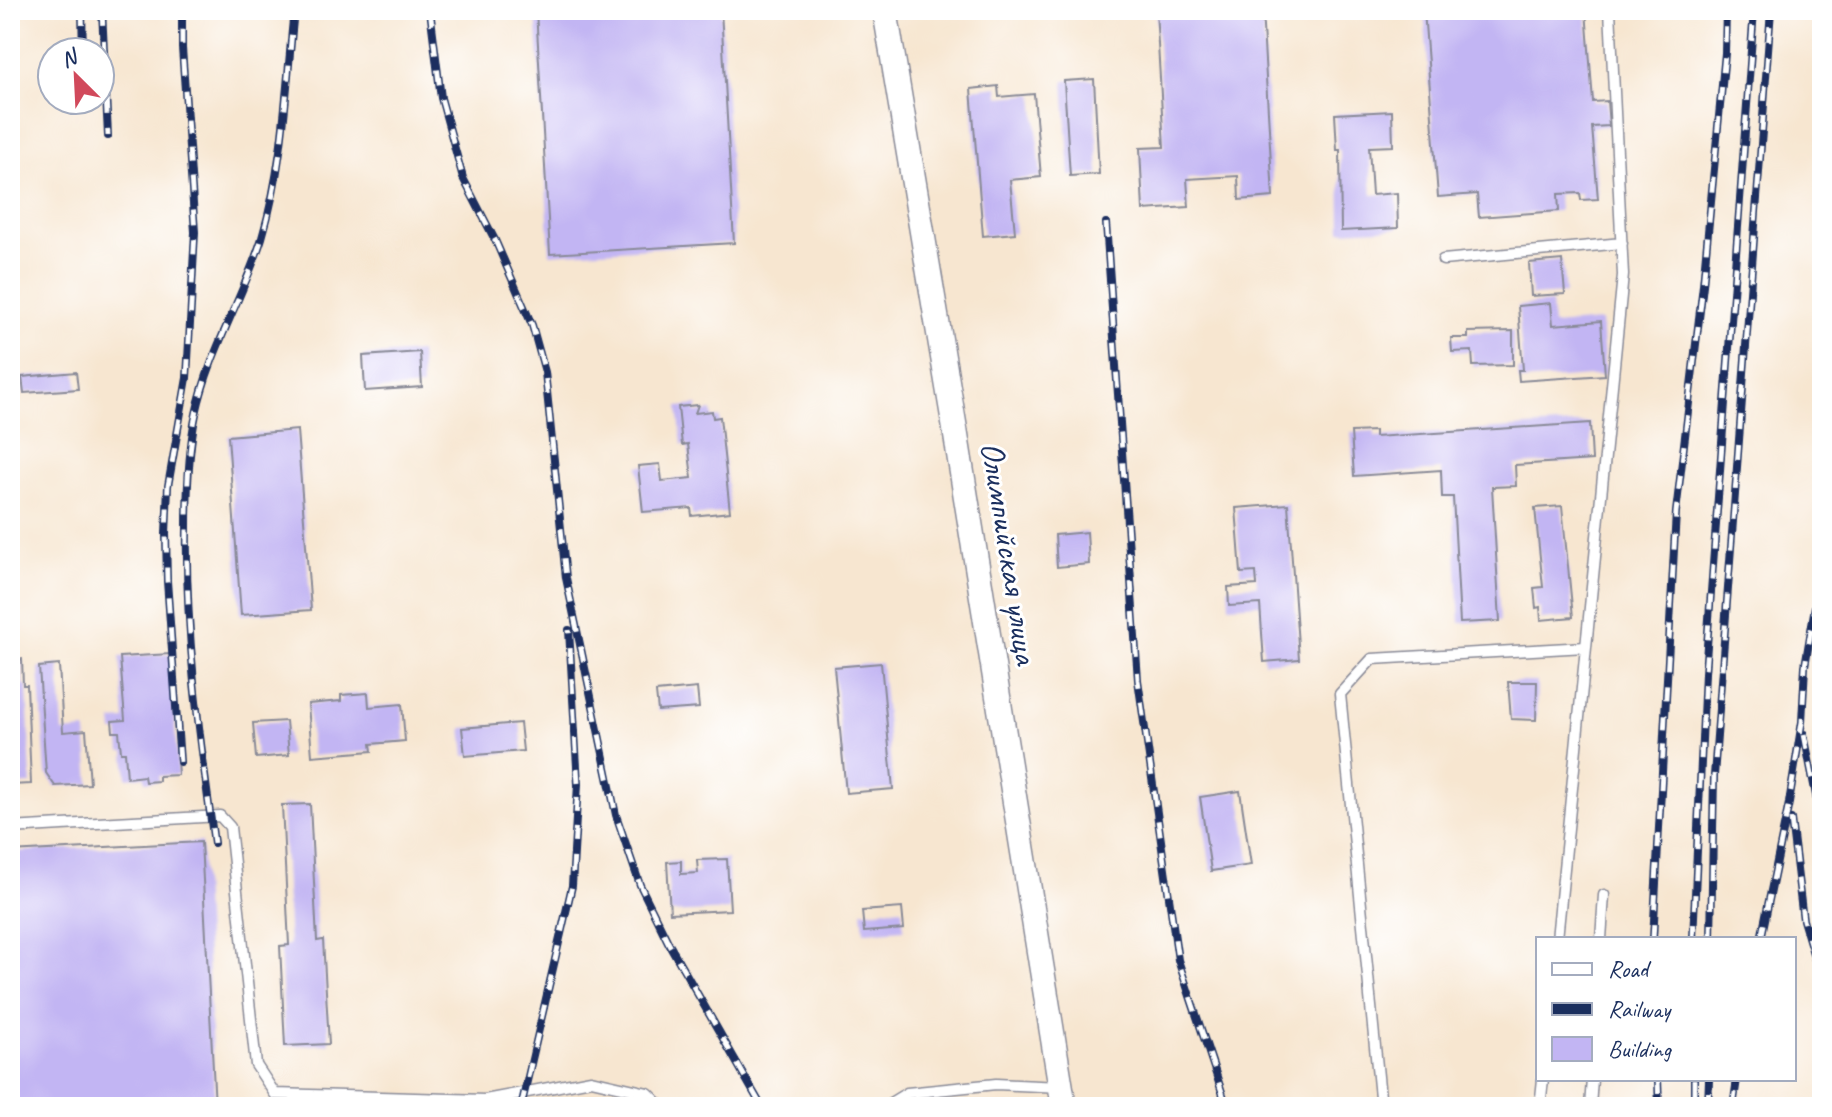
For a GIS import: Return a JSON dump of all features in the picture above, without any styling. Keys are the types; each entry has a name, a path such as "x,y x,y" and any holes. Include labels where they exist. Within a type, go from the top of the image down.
{"street":[{"name":"Олимпийская улица","path":"885,10 1062,1097"}],"lane":[{"path":"1557,937 1623,275 1610,10"},
{"path":"1443,260 1622,243"},
{"path":"1381,1107 1340,694 1372,659 1586,647"},
{"path":"10,828 220,816 230,827 256,1065 275,1094 485,1100 591,1080 648,1093 662,1107"},
{"path":"1601,937 1604,895"},
{"path":"1540,1107 1543,1081"},
{"path":"1590,1107 1592,1081"},
{"path":"884,1107 907,1093 996,1084 1062,1097"}],"building":[{"path":"536,10 721,10 734,243 550,254"},
{"path":"1156,10 1262,10 1273,197 1239,200 1238,176 1187,179 1189,207 1143,210 1140,148 1164,147"},
{"path":"1424,10 1586,10 1593,102 1607,101 1609,126 1592,127 1598,199 1581,200 1580,193 1558,194 1559,211 1479,217 1477,194 1438,197"},
{"path":"1094,79 1099,174 1070,176 1064,81"},
{"path":"998,86 999,97 1034,94 1041,177 1010,180 1015,233 983,236 971,89"},
{"path":"1392,111 1393,146 1369,147 1372,195 1397,193 1398,228 1341,231 1340,150 1337,150 1335,114"},
{"path":"1562,260 1565,294 1531,296 1529,263"},
{"path":"1551,303 1553,325 1601,321 1605,375 1519,381 1518,370 1523,370 1518,306"},
{"path":"1513,331 1513,365 1473,366 1472,351 1452,352 1451,338 1468,338 1468,332"},
{"path":"420,352 422,387 365,391 363,356"},
{"path":"76,372 78,389 24,393 22,377"},
{"path":"698,405 695,413 712,411 713,418 720,417 730,512 692,516 691,508 643,512 638,466 660,464 662,481 692,478 688,444 682,445 678,407"},
{"path":"1590,423 1592,460 1515,465 1516,486 1492,487 1500,621 1460,623 1453,497 1442,497 1441,470 1354,476 1351,432 1375,431 1375,437"},
{"path":"297,430 311,610 241,615 228,436"},
{"path":"10,462 13,462 15,521 10,522"},
{"path":"1288,504 1299,659 1264,662 1260,604 1229,606 1228,587 1257,585 1256,572 1241,573 1236,508"},
{"path":"1562,506 1573,617 1541,620 1534,588 1543,587 1535,508"},
{"path":"1087,532 1089,564 1057,567 1055,535"},
{"path":"170,654 178,775 159,776 159,781 145,782 144,776 127,778 125,752 121,752 119,732 113,732 112,721 125,720 120,657"},
{"path":"22,659 23,685 27,685 31,784 10,785 10,660"},
{"path":"881,663 893,789 846,793 834,667"},
{"path":"59,665 63,732 86,730 90,784 55,786 46,773 39,667"},
{"path":"1508,682 1537,682 1536,720 1511,719"},
{"path":"697,688 699,708 658,711 656,692"},
{"path":"368,693 369,707 402,704 405,741 371,744 372,751 312,756 308,704 341,701 341,695"},
{"path":"286,721 289,755 256,758 253,723"},
{"path":"520,723 523,751 465,756 462,728"},
{"path":"1240,791 1251,865 1211,871 1200,797"},
{"path":"310,804 317,941 323,940 329,1044 285,1046 280,946 289,945 282,805"},
{"path":"201,842 215,1107 10,1107 10,852"},
{"path":"727,859 730,910 670,913 667,862 681,861 681,874 698,873 697,860"},
{"path":"902,908 904,929 864,932 862,911"}],"railway":[{"path":"82,10 83,36"},
{"path":"102,10 108,136"},
{"path":"180,762 166,534 168,486 187,378 195,232 182,10"},
{"path":"214,843 194,687 188,608 190,457 193,428 209,369 254,260 269,210 283,125 294,10"},
{"path":"430,10 441,98 463,178 495,240 532,325 545,372 566,578 616,815 640,885 669,944 762,1107"},
{"path":"1653,937 1676,512 1703,285 1725,53 1726,10"},
{"path":"1693,937 1705,673 1754,10"},
{"path":"1711,937 1714,776 1771,10"},
{"path":"1106,223 1138,680 1178,960 1227,1107"},
{"path":"1761,937 1789,803 1802,722 1805,666 1822,565"},
{"path":"521,1107 572,886 578,784 569,630"},
{"path":"1804,734 1822,826"},
{"path":"1791,819 1803,920 1822,983"},
{"path":"1658,1081 1659,1107"},
{"path":"1694,1081 1694,1107"},
{"path":"1708,1107 1709,1081"},
{"path":"1733,1107 1737,1081"}]}
